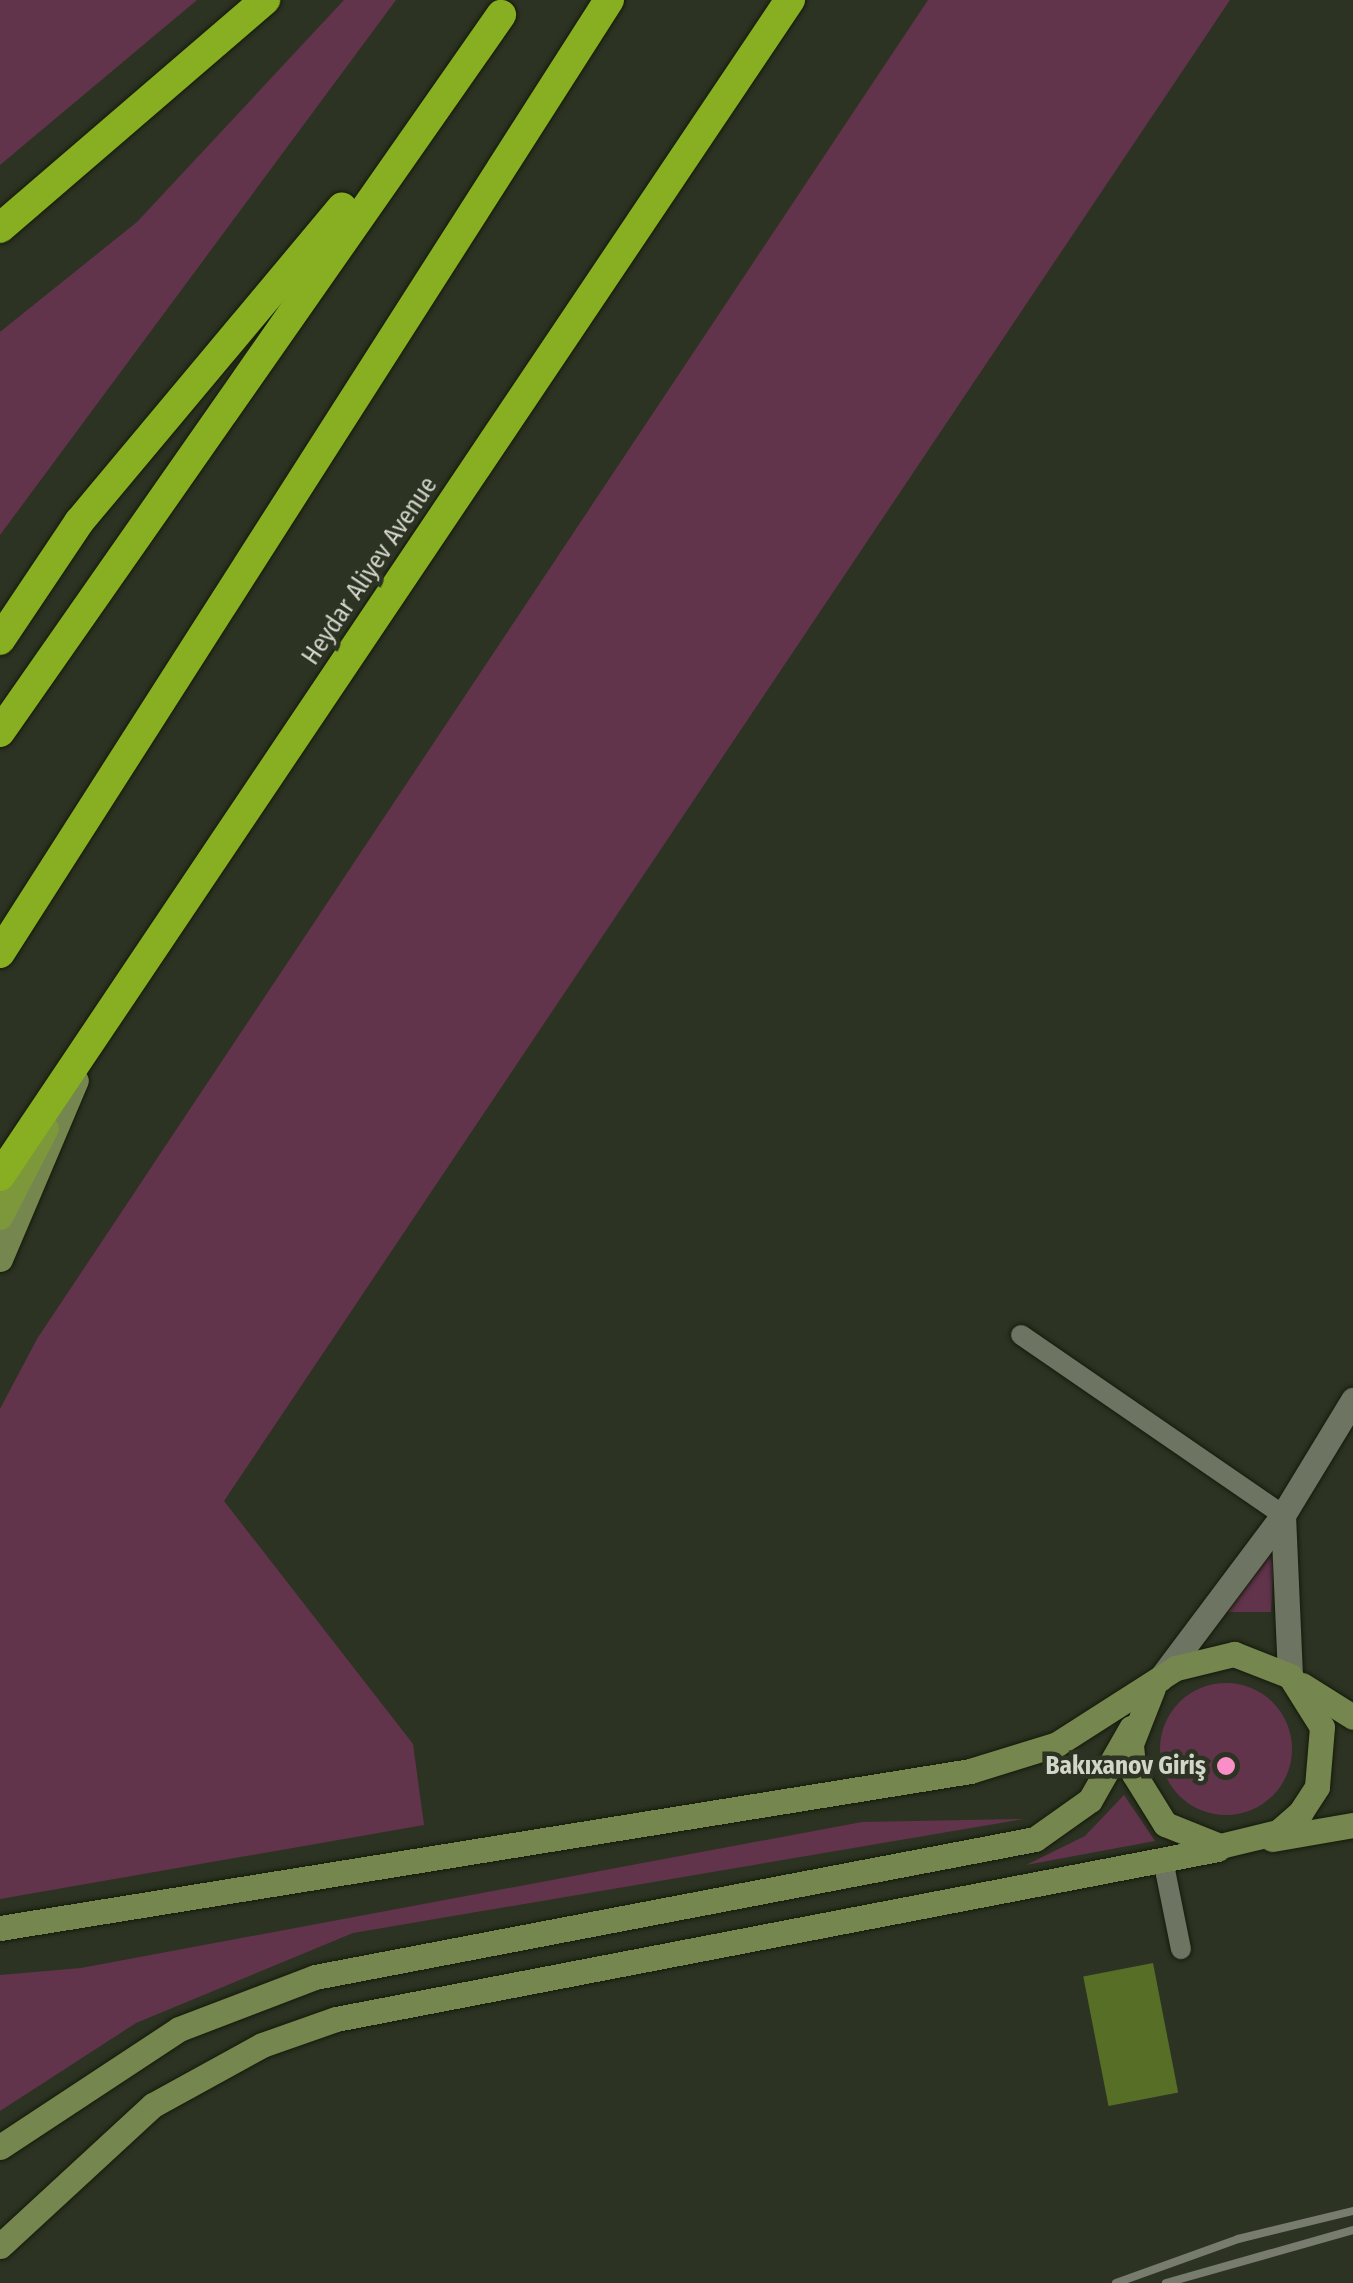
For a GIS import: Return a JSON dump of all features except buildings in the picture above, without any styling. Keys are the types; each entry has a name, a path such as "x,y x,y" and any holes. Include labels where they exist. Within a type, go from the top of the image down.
{"highway":[{"path":"0,228 265,0"},
{"path":"0,952 609,0"},
{"name":"Heydar Aliyev Avenue","path":"0,1176 790,0"},
{"path":"0,640 80,522 507,7"},
{"path":"0,732 507,7"}],"main road":[{"path":"0,1216 94,1036"},
{"path":"0,1259 94,1036"},
{"path":"0,1928 910,1782 1056,1744 1153,1688 1176,1668 1219,1656 1264,1660 1353,1717"},
{"path":"1138,1714 1134,1774 1165,1824 1220,1846 1250,1844 1290,1822 1317,1787 1322,1727 1290,1676"},
{"path":"0,2147 179,2029 315,1977 1035,1839 1090,1800 1153,1688"},
{"path":"0,2246 153,2105 262,2045 336,2019 1353,1825"}],"street":[{"path":"1153,1688 1283,1515 1353,1400"},
{"path":"1283,1515 1290,1676"}],"lane":[{"path":"1021,1335 1283,1515"},
{"path":"1163,1860 1181,1948"}],"shaded area":[{"path":"0,0 197,0 0,165"},
{"path":"344,0 396,0 0,535 0,332 137,222"},
{"path":"928,0 1230,0 224,1501 413,1744 424,1825 0,1899 0,1409 37,1339"},
{"path":"1275,1546 1271,1612 1227,1612"},
{"name":"Bakıxanov Giriş","path":"1226,1683 1263,1694 1281,1712 1292,1749 1281,1786 1263,1804 1226,1815 1189,1804 1171,1786 1160,1749 1171,1712 1189,1694"},
{"path":"1124,1795 1155,1841 1026,1865 1085,1836"},
{"path":"1024,1819 353,1933 136,2023 0,2111 0,1975 81,1968 862,1822"}],"railway":[{"path":"1116,2283 1238,2239 1353,2211"},
{"path":"1166,2283 1353,2230"}],"place":[{"name":"Bakıxanov Giriş","path":"1226,1766"}]}
